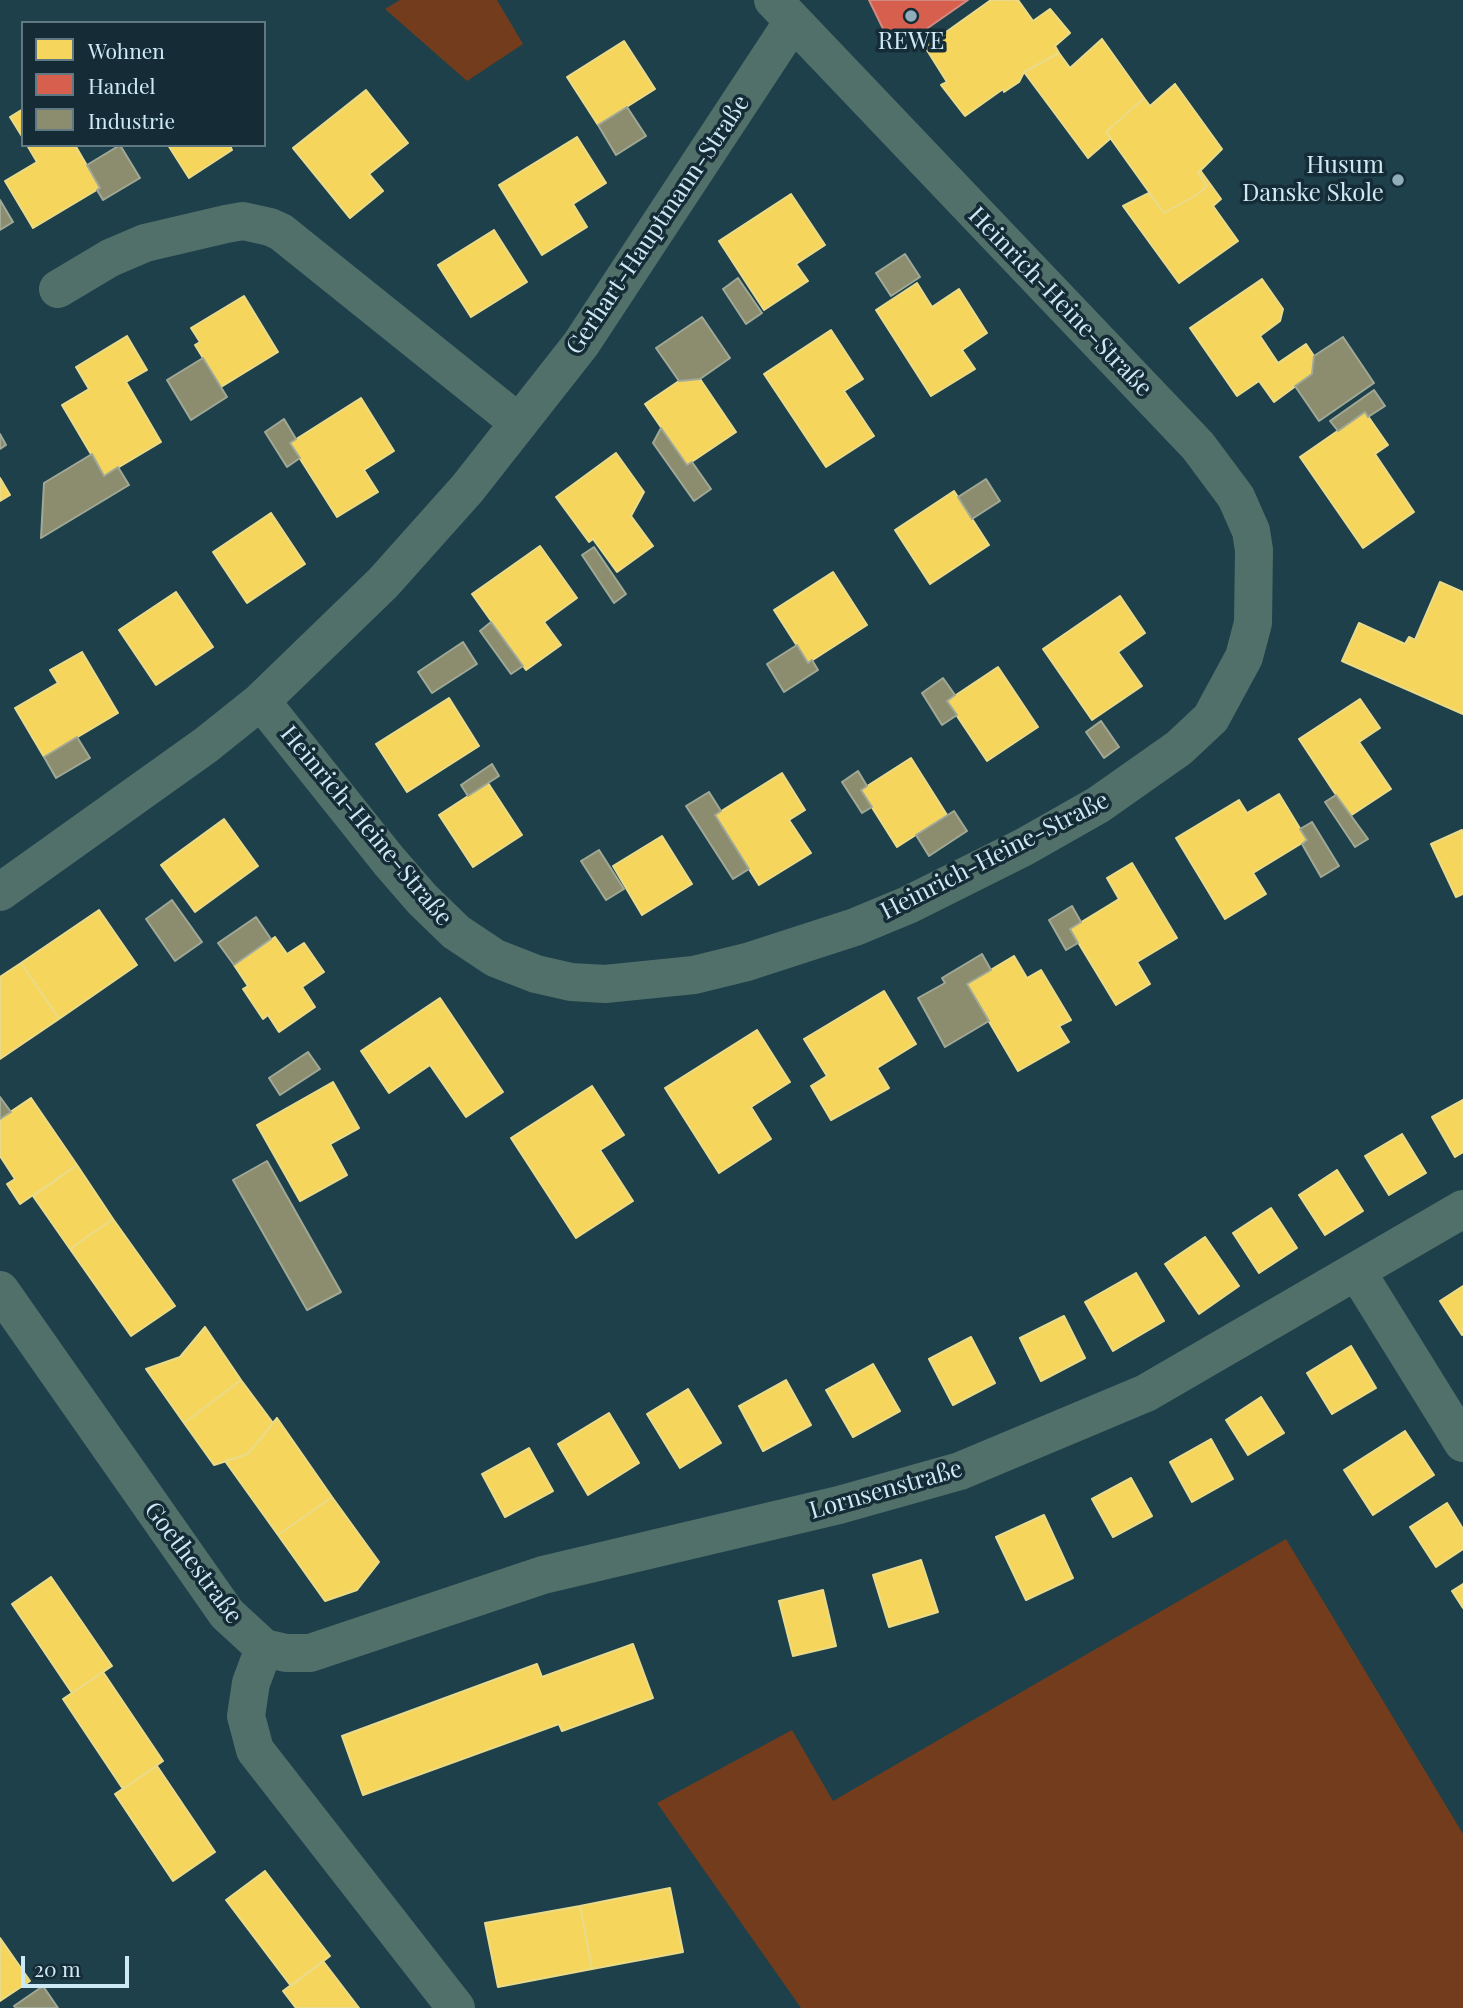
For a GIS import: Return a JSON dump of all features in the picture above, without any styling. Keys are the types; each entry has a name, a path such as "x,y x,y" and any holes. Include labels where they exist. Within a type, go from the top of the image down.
{"street":[{"name":"Gerhart-Hauptmann-Straße","path":"0,892 109,818 261,701 383,583 467,489 581,344 783,11"},
{"name":"Heinrich-Heine-Straße","path":"261,701 406,880 456,932 495,958 536,974 571,982 605,985 694,975 747,962 855,927 908,905 1024,847 1098,805 1157,765 1211,718 1234,680 1254,623 1254,551 1248,524 1236,497 1198,446 783,11"},
{"path":"58,289 110,258 145,243 234,222 270,227 281,232 519,423"},
{"name":"Lornsenstraße","path":"264,1648 286,1653 310,1653 543,1576 839,1506 960,1471 1146,1393 1463,1209"},
{"path":"1357,1272 1463,1443"},
{"name":"Goethestraße","path":"0,1290 196,1574 226,1614 264,1648"},
{"path":"264,1648 253,1676 246,1716 255,1750 456,2008"}],"shaded area":[{"path":"400,0 497,0 523,44 467,81 385,9"},
{"path":"1286,1539 1463,1834 1463,2008 801,2008 657,1803 792,1730 833,1801"}],"building: Wohnen":[{"path":"991,0 1018,0 1033,21 1050,9 1070,33 1055,46 1059,53 1024,72 1019,82 1004,92 1003,89 965,116 941,85 947,82 925,47"},
{"path":"1102,39 1144,98 1106,132 1111,138 1088,158 1024,72 1059,53 1070,68"},
{"path":"624,41 655,89 598,125 567,77"},
{"path":"1175,84 1222,149 1198,173 1207,186 1164,213 1106,132 1144,98 1150,106"},
{"path":"366,90 408,143 369,174 383,191 350,218 293,148"},
{"path":"21,110 21,135 10,117"},
{"path":"577,137 606,183 573,204 587,227 542,255 499,185"},
{"path":"28,147 76,147 100,188 33,228 5,181 37,162"},
{"path":"169,147 231,147 232,150 189,178"},
{"path":"1200,170 1221,199 1213,206 1238,241 1179,283 1123,206 1149,193 1164,213 1207,186 1198,173"},
{"path":"791,194 825,245 796,264 808,281 764,310 719,241"},
{"path":"494,230 527,282 471,317 438,265"},
{"path":"1262,279 1283,309 1280,321 1260,336 1278,363 1306,344 1314,356 1312,374 1274,402 1259,381 1237,396 1190,328"},
{"path":"917,283 932,307 959,289 987,333 962,350 975,369 931,396 876,310"},
{"path":"244,296 278,352 221,387 195,345 200,342 191,328"},
{"path":"831,330 863,379 844,391 874,436 826,467 764,374"},
{"path":"127,336 147,370 126,382 161,442 104,476 62,405 89,389 76,367"},
{"path":"700,379 736,432 687,465 645,404 679,381"},
{"path":"361,398 394,451 364,470 378,492 337,517 290,443"},
{"path":"1365,412 1388,445 1375,454 1414,512 1363,548 1300,457"},
{"path":"616,453 644,492 631,516 653,546 617,572 593,539 589,542 556,497"},
{"path":"0,478 10,495 0,501"},
{"path":"954,491 989,545 930,584 895,530"},
{"path":"271,513 305,564 247,603 213,552"},
{"path":"540,546 577,598 544,622 561,645 526,670 472,594"},
{"path":"833,572 867,625 808,663 774,610"},
{"path":"1440,582 1463,592 1463,714 1342,661 1359,623 1405,644 1409,637 1415,640"},
{"path":"176,592 213,647 156,685 119,630"},
{"path":"1120,596 1145,633 1118,652 1142,686 1092,720 1043,649"},
{"path":"82,652 118,713 44,757 15,708 58,683 50,670"},
{"path":"998,667 1038,727 987,761 947,701"},
{"path":"449,698 479,746 407,792 376,744"},
{"path":"1360,699 1380,728 1359,742 1391,789 1350,816 1299,739"},
{"path":"911,758 947,815 897,847 861,790"},
{"path":"782,773 805,810 789,820 811,853 759,885 715,815"},
{"path":"488,783 522,835 473,867 439,815"},
{"path":"1279,794 1307,840 1253,873 1266,894 1225,919 1176,838 1239,800 1247,813"},
{"path":"224,819 258,866 195,912 161,865"},
{"path":"1462,830 1463,894 1456,897 1431,844"},
{"path":"662,836 692,884 642,915 613,866"},
{"path":"1132,863 1177,938 1137,962 1150,984 1116,1005 1070,929 1119,899 1107,878"},
{"path":"99,910 137,965 59,1019 21,963"},
{"path":"275,937 287,954 304,943 324,972 302,987 315,1007 279,1032 268,1015 263,1019 243,989 248,986 234,965"},
{"path":"1014,956 1027,978 1041,970 1071,1020 1059,1026 1069,1042 1018,1071 967,984"},
{"path":"21,963 59,1019 0,1059 0,977"},
{"path":"884,991 916,1044 877,1068 889,1088 831,1120 811,1086 827,1076 804,1039"},
{"path":"440,998 503,1092 466,1117 430,1065 389,1093 361,1051"},
{"path":"757,1030 790,1082 751,1107 771,1139 719,1173 665,1088"},
{"path":"333,1082 359,1128 330,1144 347,1175 300,1201 257,1125"},
{"path":"592,1086 624,1135 600,1150 633,1201 576,1238 511,1138"},
{"path":"31,1098 77,1165 20,1204 7,1184 15,1179 0,1156 0,1119"},
{"path":"1463,1100 1463,1152 1455,1157 1432,1117"},
{"path":"1402,1134 1426,1173 1389,1195 1365,1156"},
{"path":"77,1165 113,1219 70,1249 33,1196"},
{"path":"1337,1170 1363,1211 1325,1235 1299,1195"},
{"path":"1271,1208 1297,1248 1259,1273 1233,1233"},
{"path":"113,1219 175,1306 131,1336 70,1249"},
{"path":"1205,1237 1239,1286 1199,1314 1165,1264"},
{"path":"1136,1273 1164,1321 1113,1351 1085,1302"},
{"path":"1463,1286 1463,1334 1462,1335 1440,1301"},
{"path":"1064,1316 1085,1358 1041,1381 1020,1338"},
{"path":"205,1327 241,1380 184,1423 146,1369 180,1357"},
{"path":"971,1337 995,1383 953,1405 929,1359"},
{"path":"1351,1346 1376,1388 1332,1414 1307,1373"},
{"path":"873,1364 900,1411 853,1437 826,1390"},
{"path":"241,1380 273,1423 248,1454 214,1465 184,1423"},
{"path":"786,1380 811,1425 763,1451 739,1406"},
{"path":"688,1389 721,1443 680,1468 647,1414"},
{"path":"1261,1397 1284,1433 1248,1455 1226,1420"},
{"path":"609,1413 639,1463 588,1495 558,1444"},
{"path":"277,1418 332,1497 278,1535 225,1461 248,1454"},
{"path":"1405,1431 1434,1475 1373,1515 1344,1470"},
{"path":"1211,1439 1233,1479 1192,1502 1170,1462"},
{"path":"529,1448 553,1491 505,1517 482,1474"},
{"path":"1131,1478 1152,1516 1113,1537 1092,1499"},
{"path":"332,1497 379,1562 357,1590 325,1601 278,1535"},
{"path":"1447,1503 1463,1529 1463,1549 1436,1567 1410,1527"},
{"path":"1044,1515 1073,1578 1026,1600 996,1537"},
{"path":"921,1560 938,1612 889,1627 873,1575"},
{"path":"51,1577 112,1666 72,1693 12,1604"},
{"path":"1463,1584 1463,1608 1452,1591"},
{"path":"823,1590 836,1646 793,1656 779,1601"},
{"path":"633,1644 653,1698 562,1731 559,1724 363,1795 342,1736 537,1664 542,1677"},
{"path":"103,1672 163,1761 123,1789 63,1699"},
{"path":"157,1766 215,1852 173,1881 115,1794"},
{"path":"265,1871 330,1956 291,1986 226,1900"},
{"path":"670,1888 683,1952 592,1969 580,1906"},
{"path":"580,1906 592,1969 498,1987 485,1923"},
{"path":"0,1938 30,1981 0,2001"},
{"path":"323,1961 359,2008 296,2008 283,1991"}],"building: Handel":[{"name":"REWE","path":"869,0 968,0 922,32 891,45"}],"building: Industrie":[{"path":"627,107 646,136 616,155 598,125"},
{"path":"117,147 121,147 140,178 103,200 97,190 100,188 87,165"},
{"path":"0,200 13,222 0,230"},
{"path":"905,254 920,277 891,296 876,273"},
{"path":"738,278 762,313 746,324 723,289"},
{"path":"702,317 730,358 700,379 679,381 656,348"},
{"path":"1343,337 1374,383 1319,421 1295,386 1312,374 1314,356"},
{"path":"203,358 227,397 191,420 167,380"},
{"path":"1374,390 1385,406 1368,417 1365,412 1338,431 1330,421"},
{"path":"284,419 296,439 290,443 300,458 287,467 265,432"},
{"path":"661,428 687,465 692,462 711,489 694,501 653,443"},
{"path":"0,434 6,445 0,449"},
{"path":"92,454 104,476 118,467 129,485 41,538 44,483"},
{"path":"986,479 1000,501 972,519 958,497"},
{"path":"594,547 626,594 614,603 582,555"},
{"path":"491,622 523,666 511,674 480,631"},
{"path":"463,642 477,664 432,693 418,672"},
{"path":"797,645 808,663 812,660 818,670 784,692 767,664"},
{"path":"943,678 955,695 947,701 957,715 942,725 922,693"},
{"path":"1101,721 1119,747 1104,758 1086,732"},
{"path":"77,737 90,758 56,778 44,757"},
{"path":"492,764 499,776 468,796 461,785"},
{"path":"858,771 867,786 861,790 872,807 862,813 842,782"},
{"path":"709,792 721,811 715,815 749,869 733,879 686,806"},
{"path":"1336,795 1368,839 1355,847 1325,802"},
{"path":"954,811 967,831 929,856 916,835"},
{"path":"1312,822 1339,866 1321,877 1302,844 1307,840 1300,829"},
{"path":"599,850 624,889 606,900 581,861"},
{"path":"172,900 202,942 175,961 146,919"},
{"path":"1072,906 1081,922 1070,929 1078,943 1066,950 1049,920"},
{"path":"256,917 271,939 234,965 218,943"},
{"path":"982,954 991,970 967,984 989,1021 945,1047 918,998 945,983 942,978"},
{"path":"308,1052 320,1069 280,1095 269,1078"},
{"path":"0,1097 11,1112 0,1119"},
{"path":"267,1161 341,1292 307,1310 233,1180"},
{"path":"43,1986 58,2008 14,2006"}],"place":[{"name":"REWE","path":"911,16"},
{"name":"Husum Danske Skole","path":"1398,180"}]}
